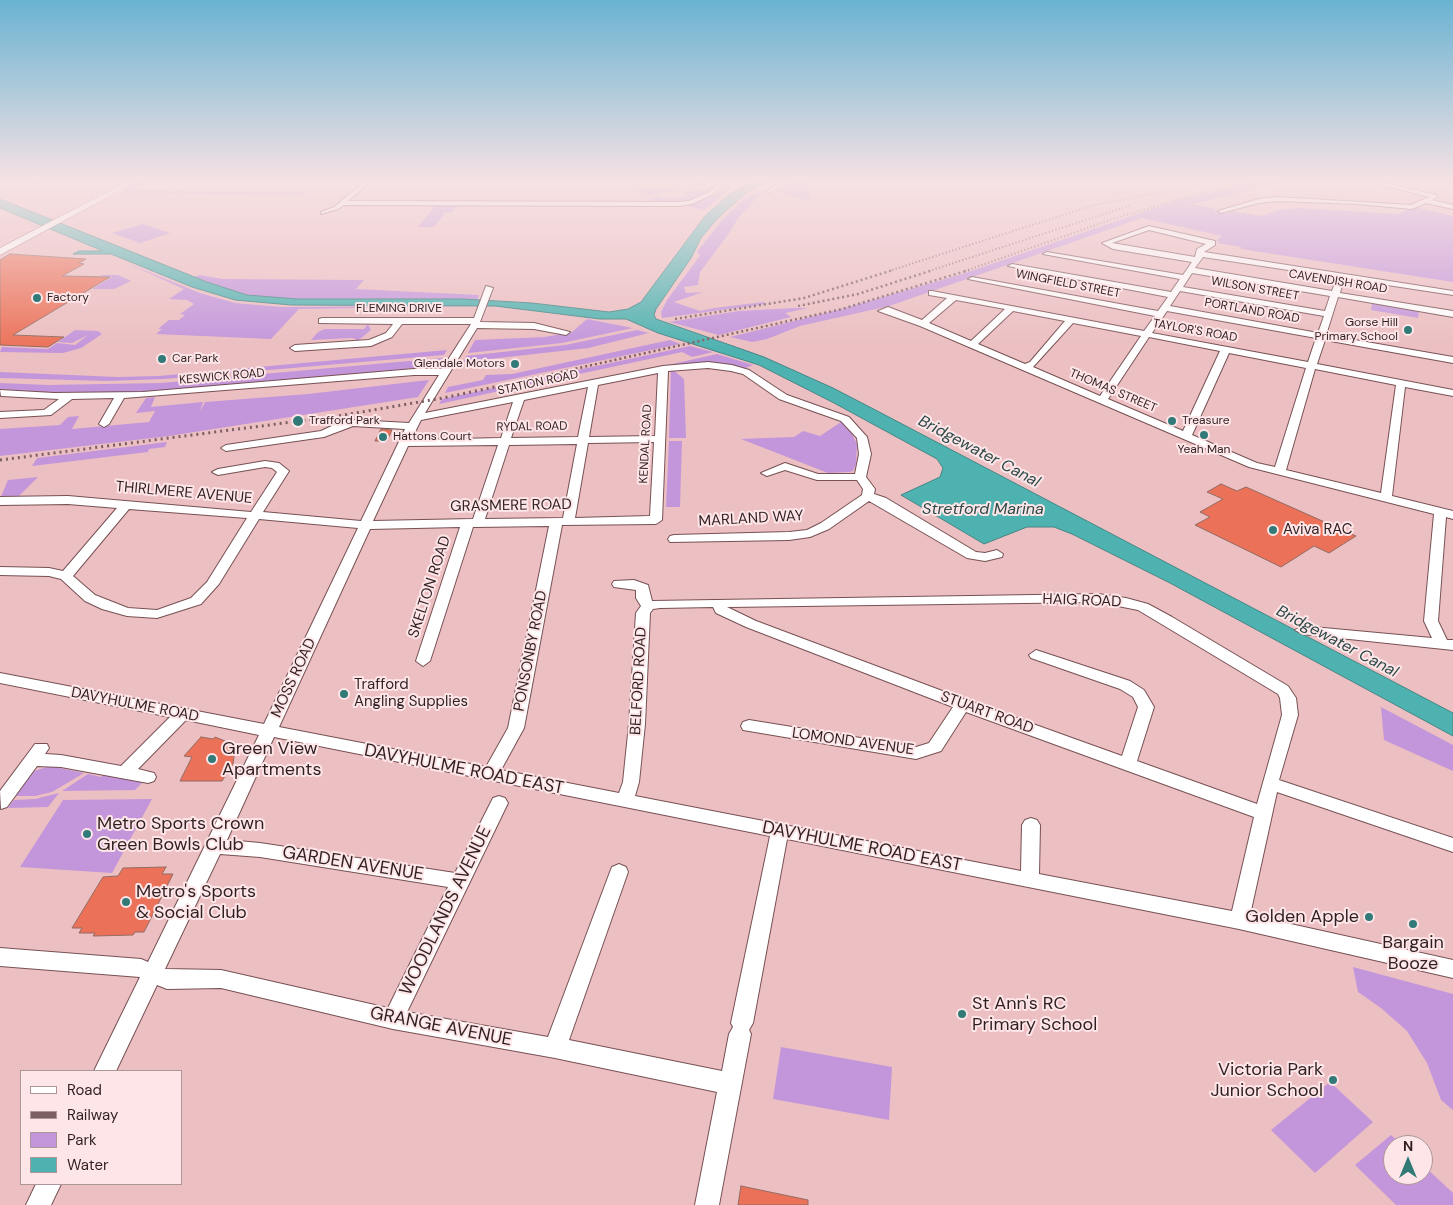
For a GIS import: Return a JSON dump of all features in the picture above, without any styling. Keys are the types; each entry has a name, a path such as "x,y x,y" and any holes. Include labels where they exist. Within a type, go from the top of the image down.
{"main road":[{"path":"0,252 28,237"}],"street":[{"path":"1122,237 1106,243 1113,246 1342,276 1453,293"},
{"path":"1102,401 1201,250 1212,243 1189,237"},
{"name":"CAVENDISH ROAD","path":"1047,254 1336,294 1453,314"},
{"name":"WILSON STREET","path":"1012,266 1329,314"},
{"path":"1279,473 1321,336 1342,276"},
{"name":"WINGFIELD STREET","path":"972,279 1162,311"},
{"name":"MOSS ROAD","path":"105,1070 270,731 405,442 415,422 475,323 488,292"},
{"name":"TAYLOR'S ROAD","path":"932,293 1453,393"},
{"path":"923,324 954,298"},
{"path":"972,345 1011,308"},
{"name":"THOMAS STREET","path":"882,311 888,310 923,324 1253,465 1279,473 1447,513"},
{"name":"PORTLAND ROAD","path":"1162,311 1321,336 1453,360"},
{"path":"1026,367 1033,364 1071,320"},
{"path":"295,348 371,343 389,335 399,321"},
{"name":"FLEMING DRIVE","path":"322,322 399,321 475,323 534,326 559,332"},
{"path":"1186,436 1226,349"},
{"path":"663,369 708,365 732,368 755,377 788,400 845,420 857,430 865,445 860,477 869,489 868,496 882,500 972,555 985,557 997,554"},
{"name":"STATION ROAD","path":"415,422 663,369"},
{"name":"KENDAL ROAD","path":"656,520 663,369"},
{"name":"KESWICK ROAD","path":"1,392 69,396 120,396 180,393 407,372 445,372"},
{"path":"1386,499 1400,383"},
{"name":"PONSONBY ROAD","path":"490,775 516,728 562,522 583,440 593,384"},
{"path":"0,415 14,418 47,413 69,396"},
{"path":"110,419 120,396"},
{"name":"SKELTON ROAD","path":"423,661 519,399"},
{"path":"226,448 256,442 324,434 340,426 353,423 415,422"},
{"name":"RYDAL ROAD","path":"405,442 659,439"},
{"path":"0,571 49,572 66,576 90,598 108,606 143,614 171,611 196,601 204,594 283,471 281,468 265,464 218,472"},
{"path":"768,473 785,466 817,477 860,477"},
{"name":"MARLAND WAY","path":"681,535 805,534 832,522 868,496"},
{"name":"THIRLMERE AVENUE","path":"0,501 44,499 126,504 366,524"},
{"path":"66,576 126,504"},
{"path":"1447,513 1431,620 1447,644"},
{"name":"GRASMERE ROAD","path":"366,524 656,520"},
{"name":"BELFORD ROAD","path":"619,584 634,584 643,588 643,598 648,606 643,613 637,724 631,782 624,802"},
{"name":"HAIG ROAD","path":"648,606 660,604 1098,598 1116,600 1143,607 1283,690 1288,698 1290,715 1270,783 1240,921"},
{"name":"STUART ROAD","path":"718,603 721,610 752,624 963,705 1263,813"},
{"path":"1302,630 1447,644"},
{"path":"1036,655 1125,685 1139,694 1146,707 1128,764"},
{"name":"DAVYHULME ROAD","path":"0,678 270,731"},
{"name":"LOMOND AVENUE","path":"749,726 916,753 935,747 963,705"},
{"path":"125,772 182,714"},
{"name":"DAVYHULME ROAD EAST","path":"270,731 624,802 780,830 1240,921 1453,969"},
{"path":"3,795 36,754 148,777"},
{"path":"1270,783 1453,845"},
{"name":"WOODLANDS AVENUE","path":"393,1019 499,803"},
{"path":"1030,880 1031,825"},
{"path":"707,1205 780,830"},
{"name":"GARDEN AVENUE","path":"215,846 260,850 460,881"},
{"path":"555,1048 619,872"},
{"name":"GRANGE AVENUE","path":"0,957 141,968 167,980 221,979 393,1019 555,1048 730,1084"},
{"path":"38,1205 48,1185"}],"green space":[{"path":"124,237 157,237 140,243"},
{"path":"709,237 726,237 700,272 698,285 684,287 686,293 703,292 674,302 700,311 764,302 766,304 662,318 661,312 667,300 699,257 700,254 697,253"},
{"path":"1069,237 1087,237 889,306 800,326 767,339 752,342 730,337 842,309 962,274"},
{"path":"1221,237 1453,237 1453,282 1241,249 1241,247 1217,243 1219,241 1216,241"},
{"path":"124,262 200,293 235,303 281,307 475,306 299,309 271,339 156,334 162,329 158,329 169,320 179,320 185,315 180,314 194,304 187,300 169,299 184,289"},
{"path":"118,275 131,281 114,289 92,289 112,277 100,276"},
{"path":"199,275 223,279 364,280 356,289 479,295 477,300 277,299 236,293 195,277"},
{"path":"1372,303 1419,311 1418,318 1371,310"},
{"path":"808,308 785,313 791,317 719,335 669,322 739,311"},
{"path":"587,319 633,328 562,343 468,353 475,340 545,337 572,332"},
{"path":"368,324 371,330 355,343 356,339 351,338 311,340 318,332 325,329 364,329"},
{"path":"75,330 98,331 102,334 81,348 63,353 0,352 2,347 48,349 57,343 75,345 88,335 72,343 58,342"},
{"path":"637,330 649,333 588,348 463,362 466,356 565,345"},
{"path":"670,340 680,344 445,393 448,387 483,380 486,375 512,374"},
{"path":"690,346 713,352 692,357 682,352 439,404 442,399"},
{"path":"447,350 444,355 164,379 107,381 0,378 0,372 118,377 159,376"},
{"path":"717,354 753,365 743,369 731,365 637,372"},
{"path":"443,358 437,366 164,391 72,394 0,389 0,383 48,385 161,383"},
{"path":"671,370 684,379 686,438 669,438"},
{"path":"429,380 418,397 169,436 0,456 0,429 60,425 68,417 79,416 72,429 149,422 155,411 136,413 146,398 155,397 151,407 203,402 200,412 205,402 308,394"},
{"path":"841,422 850,430 857,444 856,464 853,471 849,472 828,473 741,439 794,437 803,431 820,436"},
{"path":"669,441 682,441 680,507 666,507"},
{"path":"167,442 165,447 149,449 148,452 32,466 37,458"},
{"path":"38,477 17,498 0,499 8,480"},
{"path":"1381,707 1453,745 1453,771 1384,740"},
{"path":"50,766 84,773 52,792 35,796 15,796 34,771"},
{"path":"88,774 101,777 104,774 143,782 135,790 62,791"},
{"path":"59,793 48,807 8,808 14,800 35,799"},
{"name":"Metro Sports Crown Green Bowls Club","path":"152,799 112,873 20,867 63,800"},
{"path":"1353,967 1453,994 1453,1110 1441,1100 1427,1063 1407,1031 1381,1008 1358,992"},
{"path":"781,1047 892,1067 889,1120 773,1099"},
{"path":"1330,1082 1373,1122 1315,1173 1271,1130"},
{"path":"1383,1142 1383,1185 1433,1185 1433,1174 1453,1193 1453,1205 1396,1205 1355,1165"}],"water":[{"name":"Stretford Marina","path":"70,237 95,237 207,282 247,295 297,299 463,299 532,303 609,312 628,309 641,302 689,237 702,237 691,258 656,309 654,315 656,319 764,357 833,388 885,415 1453,713 1453,736 1170,583 1072,534 1054,527 1027,527 984,544 901,495 940,477 943,468 937,459 759,365 658,333 626,319 600,319 495,306 291,305 235,300 192,287 111,254 73,254 79,251 103,251"}],"building":[{"name":"Factory","path":"10,254 86,259 79,263 84,264 62,276 110,277 13,335 64,337 48,347 0,345 0,260"},
{"path":"381,429 392,430 387,441 375,441"},
{"name":"Aviva RAC","path":"1221,484 1237,491 1246,487 1356,536 1329,553 1314,546 1281,567 1195,525 1210,517 1200,512 1223,499 1207,492"},
{"name":"Green View Apartments","path":"201,737 213,739 215,737 230,743 235,749 233,764 222,781 180,781 192,757 184,756"},
{"name":"Metro's Sports & Social Club","path":"166,867 162,874 173,874 144,932 135,932 133,935 93,936 95,933 79,933 82,928 72,928 103,877 118,876 123,868"},
{"path":"741,1186 808,1200 808,1205 738,1205"}],"railway":[{"path":"889,271 994,237"},
{"path":"929,271 1033,237"},
{"path":"965,271 1061,237"},
{"path":"675,319 804,298 893,270"},
{"path":"798,306 858,294 933,270"},
{"path":"512,383 842,309 969,270"},
{"path":"0,460 338,416 443,398 518,382"}],"place":[{"name":"Factory","path":"37,298"},
{"name":"Gorse Hill Primary School","path":"1408,330"},
{"name":"Car Park","path":"162,359"},
{"name":"Glendale Motors","path":"515,364"},
{"name":"Trafford Park","path":"298,421"},
{"name":"Treasure","path":"1172,421"},
{"name":"Yeah Man","path":"1204,435"},
{"name":"Hattons Court","path":"383,437"},
{"name":"Aviva RAC","path":"1273,530"},
{"name":"Trafford Angling Supplies","path":"344,694"},
{"name":"Green View Apartments","path":"212,759"},
{"name":"Metro Sports Crown Green Bowls Club","path":"87,834"},
{"name":"Metro's Sports & Social Club","path":"126,902"},
{"name":"Golden Apple","path":"1369,917"},
{"name":"Bargain Booze","path":"1413,924"},
{"name":"St Ann's RC Primary School","path":"962,1014"},
{"name":"Victoria Park Junior School","path":"1333,1080"}],"water label":[{"name":"Bridgewater Canal","path":"979,452"},
{"name":"Bridgewater Canal","path":"1337,642"}]}
